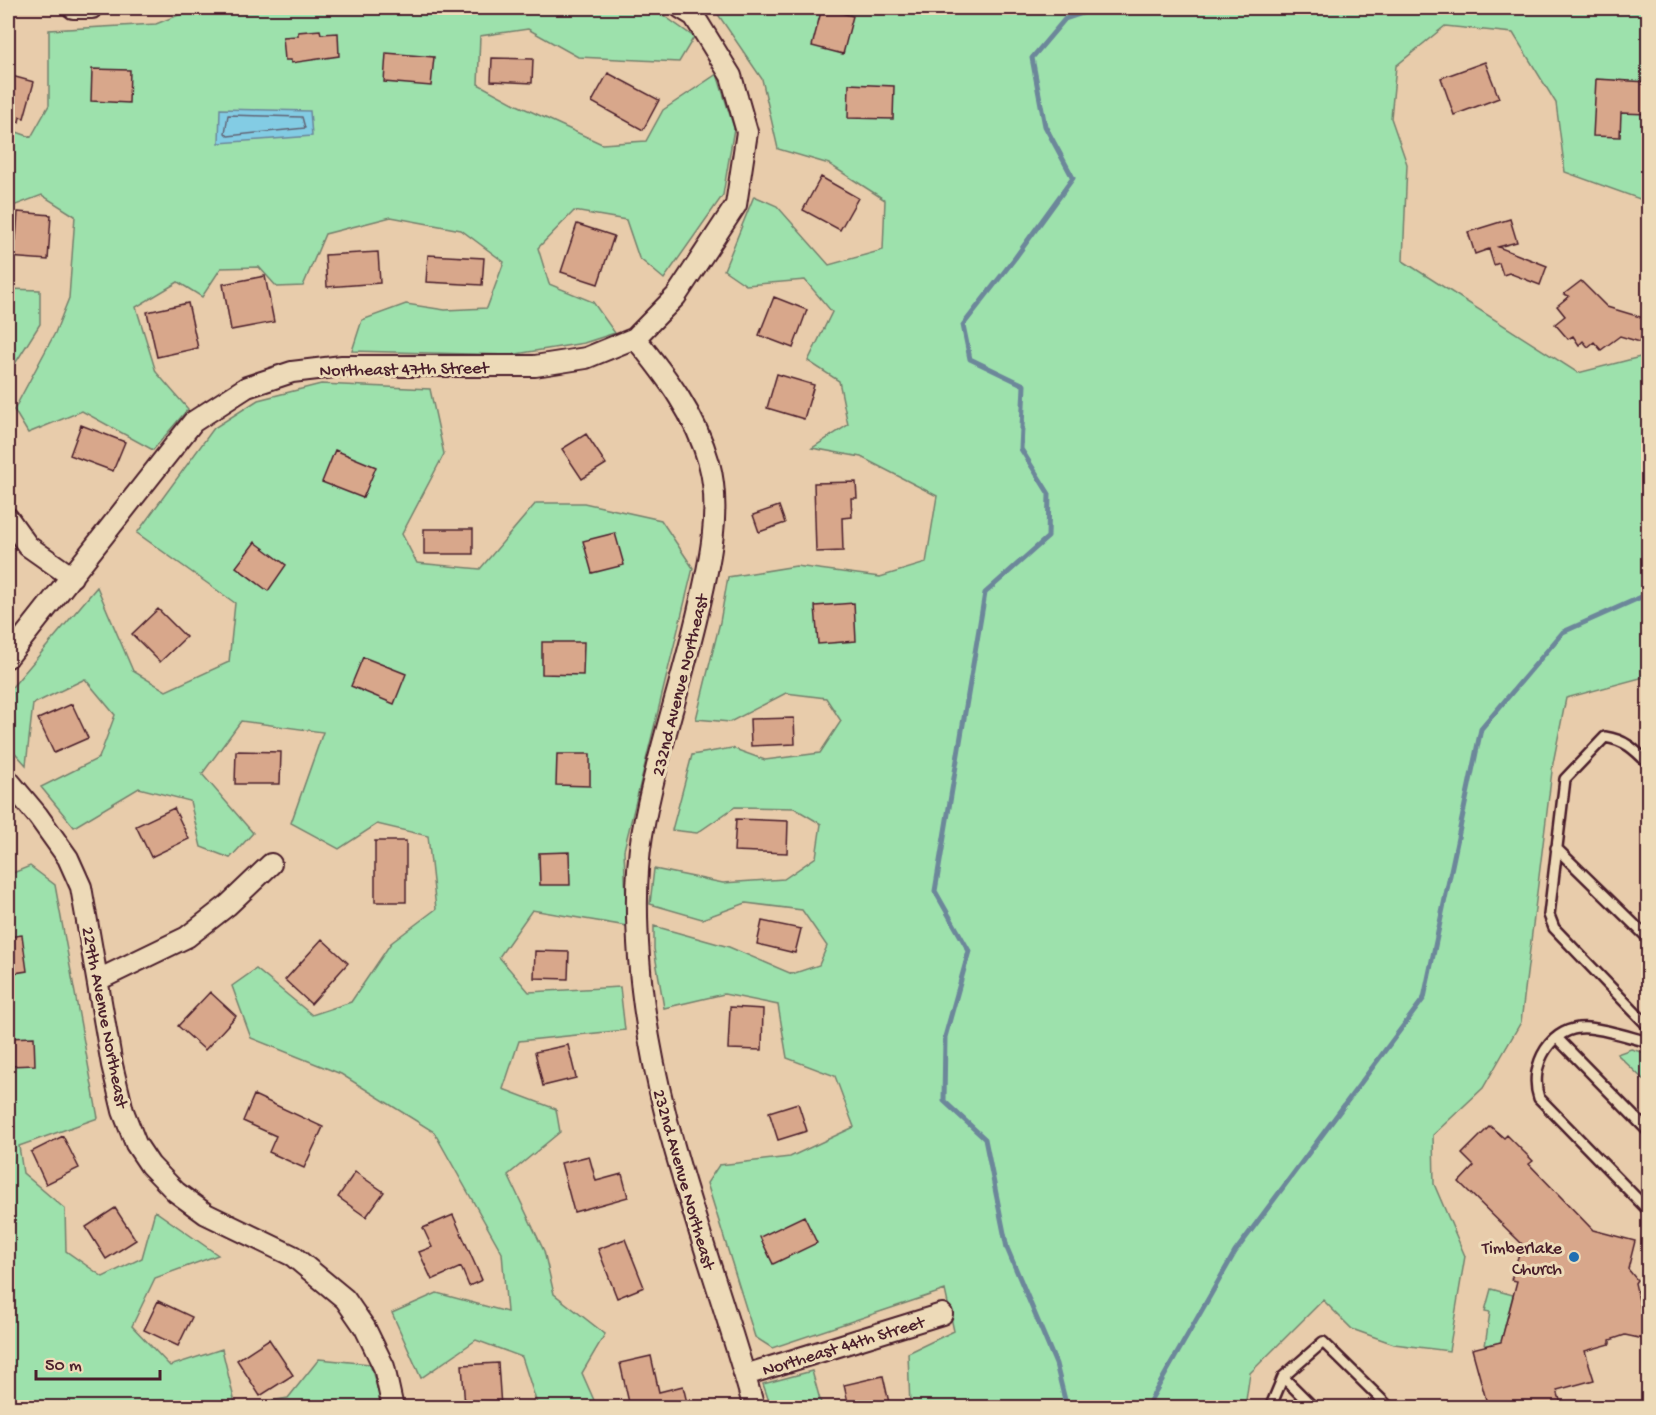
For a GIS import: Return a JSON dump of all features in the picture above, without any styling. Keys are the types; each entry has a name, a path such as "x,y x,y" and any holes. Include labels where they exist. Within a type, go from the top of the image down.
{"street":[{"path":"73,8 92,8"},
{"path":"635,338 676,296 736,205 747,132 731,76 692,10"},
{"name":"Northeast 47th Street","path":"8,657 193,422 247,387 292,372 342,366 535,366 586,358 635,338"},
{"name":"232nd Avenue Northeast","path":"635,338 667,378 692,418 710,465 714,517 708,568 642,836 636,896 639,962 658,1086 718,1296 754,1407"},
{"path":"8,518 28,546 72,577"},
{"name":"229th Avenue Northeast","path":"8,780 38,816 68,858 81,887 112,1065 123,1111 136,1144 176,1192 206,1214 293,1256 345,1299 365,1328 384,1367 393,1407"},
{"path":"98,981 187,937 228,905 271,864"},
{"name":"Northeast 44th Street","path":"745,1375 942,1314"}],"lane":[{"path":"1648,763 1630,746 1620,740 1605,737 1565,779 1549,915 1554,927 1648,1026"},
{"path":"1556,848 1648,938"},
{"path":"1648,1042 1588,1027 1572,1030 1545,1048 1536,1068 1534,1083 1539,1098 1648,1210"},
{"path":"1557,1038 1648,1131"},
{"path":"1270,1407 1283,1377 1323,1342 1390,1407"},
{"path":"1283,1377 1314,1407"}],"green space":[{"path":"196,8 653,8 694,37 679,62 578,57 528,29 480,36 478,84 517,105 602,144 646,141 663,110 717,74 734,128 723,195 664,279 639,258 626,220 574,211 538,248 549,284 593,302 615,333 584,343 510,355 352,351 362,320 406,304 445,310 487,308 504,262 461,230 391,217 325,234 303,286 277,287 259,267 221,268 202,297 178,282 136,307 156,372 188,409 153,450 82,411 28,433 14,410 55,333 69,298 75,216 42,195 8,208 8,129 31,137 49,105 49,30 156,24"},
{"path":"718,8 1648,8 1648,202 1565,172 1556,103 1513,33 1445,26 1396,66 1391,118 1407,164 1403,261 1578,373 1648,355 1648,676 1566,698 1553,763 1521,1022 1483,1088 1433,1135 1434,1184 1465,1256 1449,1351 1394,1344 1352,1329 1323,1300 1250,1373 1245,1407 910,1407 908,1353 954,1331 945,1290 772,1348 755,1337 707,1183 719,1165 790,1157 854,1127 835,1076 787,1058 778,1005 724,994 664,1008 654,949 654,926 729,947 792,974 819,965 827,946 802,910 746,903 702,919 650,904 654,869 723,883 784,879 816,857 821,824 794,808 735,807 697,833 672,830 692,755 732,748 765,760 820,753 841,721 826,698 786,693 730,722 696,719 720,622 728,577 796,566 880,577 926,563 937,496 861,457 812,448 848,425 839,381 808,361 832,312 805,280 746,285 724,270 754,196 777,206 829,265 883,250 885,200 829,164 778,149 762,79 715,10"},
{"path":"8,289 40,290 40,324 8,375"},
{"path":"321,384 430,389 444,454 402,534 417,563 480,569 536,503 584,503 661,520 693,568 624,850 627,926 532,910 499,957 529,992 620,987 625,1030 519,1041 503,1089 556,1109 560,1132 508,1175 544,1251 554,1294 605,1334 582,1373 597,1407 538,1407 522,1357 476,1340 421,1378 392,1313 437,1293 507,1312 502,1253 434,1132 341,1074 251,1038 232,986 256,969 312,1015 351,1002 391,943 436,909 428,836 377,824 339,849 291,823 323,732 241,721 202,774 253,833 230,858 201,847 190,801 139,788 74,827 41,787 99,758 115,715 85,679 33,704 26,765 8,745 8,692 97,587 133,671 166,691 229,662 235,603 137,533 214,428 258,400"},
{"path":"30,866 55,885 98,1118 19,1146 23,1173 65,1209 66,1251 103,1277 142,1258 155,1211 218,1255 155,1278 132,1326 170,1366 222,1349 236,1407 8,1408 8,875"},
{"path":"1631,1049 1648,1054 1648,1084 1617,1054"},
{"path":"1491,1289 1513,1295 1501,1342 1485,1346 1490,1312 1485,1311"},
{"path":"319,1359 370,1364 383,1407 236,1407 288,1398"},
{"path":"812,1371 822,1407 771,1407 763,1384"}],"water":[{"path":"220,109 310,111 312,136 219,143"}],"building":[{"path":"822,8 853,16 843,54 812,46"},
{"path":"320,30 321,34 338,33 339,56 291,63 291,60 285,60 283,37 298,36 298,32"},
{"path":"386,53 434,57 431,86 384,82"},
{"path":"492,58 533,59 532,83 491,81"},
{"path":"1485,62 1499,98 1454,115 1441,78"},
{"path":"92,69 130,70 129,103 91,101"},
{"path":"608,73 659,100 643,130 592,102"},
{"path":"8,75 34,82 24,118 20,117 19,122 8,119"},
{"path":"1596,79 1648,82 1648,114 1621,113 1620,137 1593,136"},
{"path":"849,84 894,86 893,119 848,118"},
{"path":"821,177 858,198 840,230 803,210"},
{"path":"18,212 51,215 48,260 8,257 8,239 16,240"},
{"path":"1510,219 1517,242 1498,247 1547,266 1540,285 1509,273 1503,275 1499,263 1494,265 1489,249 1475,254 1468,232"},
{"path":"577,224 614,236 598,284 561,272"},
{"path":"378,252 380,283 327,287 325,255"},
{"path":"428,255 484,258 482,285 426,282"},
{"path":"265,276 274,322 231,330 223,284"},
{"path":"1581,281 1607,307 1647,319 1640,342 1620,336 1601,350 1594,342 1588,347 1583,341 1579,345 1573,336 1568,339 1555,324 1565,316 1557,306 1569,296 1564,294"},
{"path":"774,297 807,310 793,348 759,335"},
{"path":"188,303 198,348 157,357 147,312"},
{"path":"777,374 814,385 804,419 767,408"},
{"path":"81,425 125,442 113,471 70,455"},
{"path":"586,434 606,464 582,479 562,449"},
{"path":"335,450 376,467 363,498 322,482"},
{"path":"856,482 857,498 851,498 852,517 842,518 843,551 816,552 814,483"},
{"path":"779,506 785,523 759,532 753,515"},
{"path":"424,529 473,529 473,554 424,554"},
{"path":"615,533 624,565 592,573 583,541"},
{"path":"255,542 286,565 268,591 236,567"},
{"path":"854,603 856,641 818,644 815,606"},
{"path":"158,609 186,637 160,662 132,634"},
{"path":"542,642 584,642 583,675 542,674"},
{"path":"363,657 406,674 394,704 351,686"},
{"path":"72,704 88,738 54,753 38,719"},
{"path":"794,718 795,744 751,746 750,719"},
{"path":"236,751 281,752 280,784 235,784"},
{"path":"557,754 590,754 590,786 556,785"},
{"path":"174,808 189,839 151,857 136,826"},
{"path":"736,819 788,821 787,853 734,851"},
{"path":"375,841 406,841 406,902 375,902"},
{"path":"569,852 570,885 540,885 539,853"},
{"path":"762,921 801,929 795,953 757,944"},
{"path":"22,935 27,971 8,974 8,937"},
{"path":"322,939 348,963 311,1004 285,980"},
{"path":"535,951 569,952 568,979 534,978"},
{"path":"210,992 236,1016 205,1050 178,1026"},
{"path":"730,1007 763,1009 762,1050 728,1049"},
{"path":"34,1037 35,1065 8,1066 8,1038"},
{"path":"568,1045 576,1078 543,1086 535,1052"},
{"path":"254,1095 323,1127 304,1168 269,1152 276,1136 243,1121"},
{"path":"798,1103 807,1131 778,1140 769,1112"},
{"name":"Timberlake Church","path":"1490,1126 1504,1138 1507,1135 1533,1161 1529,1164 1593,1230 1635,1241 1628,1269 1637,1280 1635,1283 1648,1340 1625,1335 1610,1340 1610,1344 1585,1351 1594,1380 1557,1390 1562,1407 1488,1407 1472,1349 1501,1342 1517,1281 1511,1280 1522,1244 1459,1182 1474,1166 1462,1154"},
{"path":"63,1136 79,1168 46,1184 31,1152"},
{"path":"589,1156 596,1181 622,1174 628,1197 574,1212 561,1163"},
{"path":"355,1172 384,1192 366,1217 338,1197"},
{"path":"115,1208 136,1240 106,1259 86,1227"},
{"path":"453,1215 482,1280 469,1286 461,1267 432,1280 419,1252 432,1247 423,1228"},
{"path":"804,1216 817,1243 773,1264 760,1237"},
{"path":"625,1239 644,1287 617,1298 598,1249"},
{"path":"158,1301 192,1317 178,1346 144,1330"},
{"path":"269,1339 293,1375 260,1396 237,1360"},
{"path":"651,1356 659,1392 683,1386 688,1407 630,1407 620,1363"},
{"path":"498,1363 501,1407 465,1407 462,1365"},
{"path":"883,1376 890,1407 849,1407 844,1385"}],"waterway":[{"path":"1067,1408 1056,1364 1007,1248 985,1139 944,1101 945,1037 969,951 935,891 985,593 1048,537 1049,494 1021,449 1024,385 970,359 963,325 1073,178 1045,126 1032,58 1065,19 1098,8"},
{"path":"1146,1408 1235,1252 1424,998 1481,729 1563,632 1648,594"}],"place":[{"name":"Timberlake Church","path":"1574,1257"}]}
